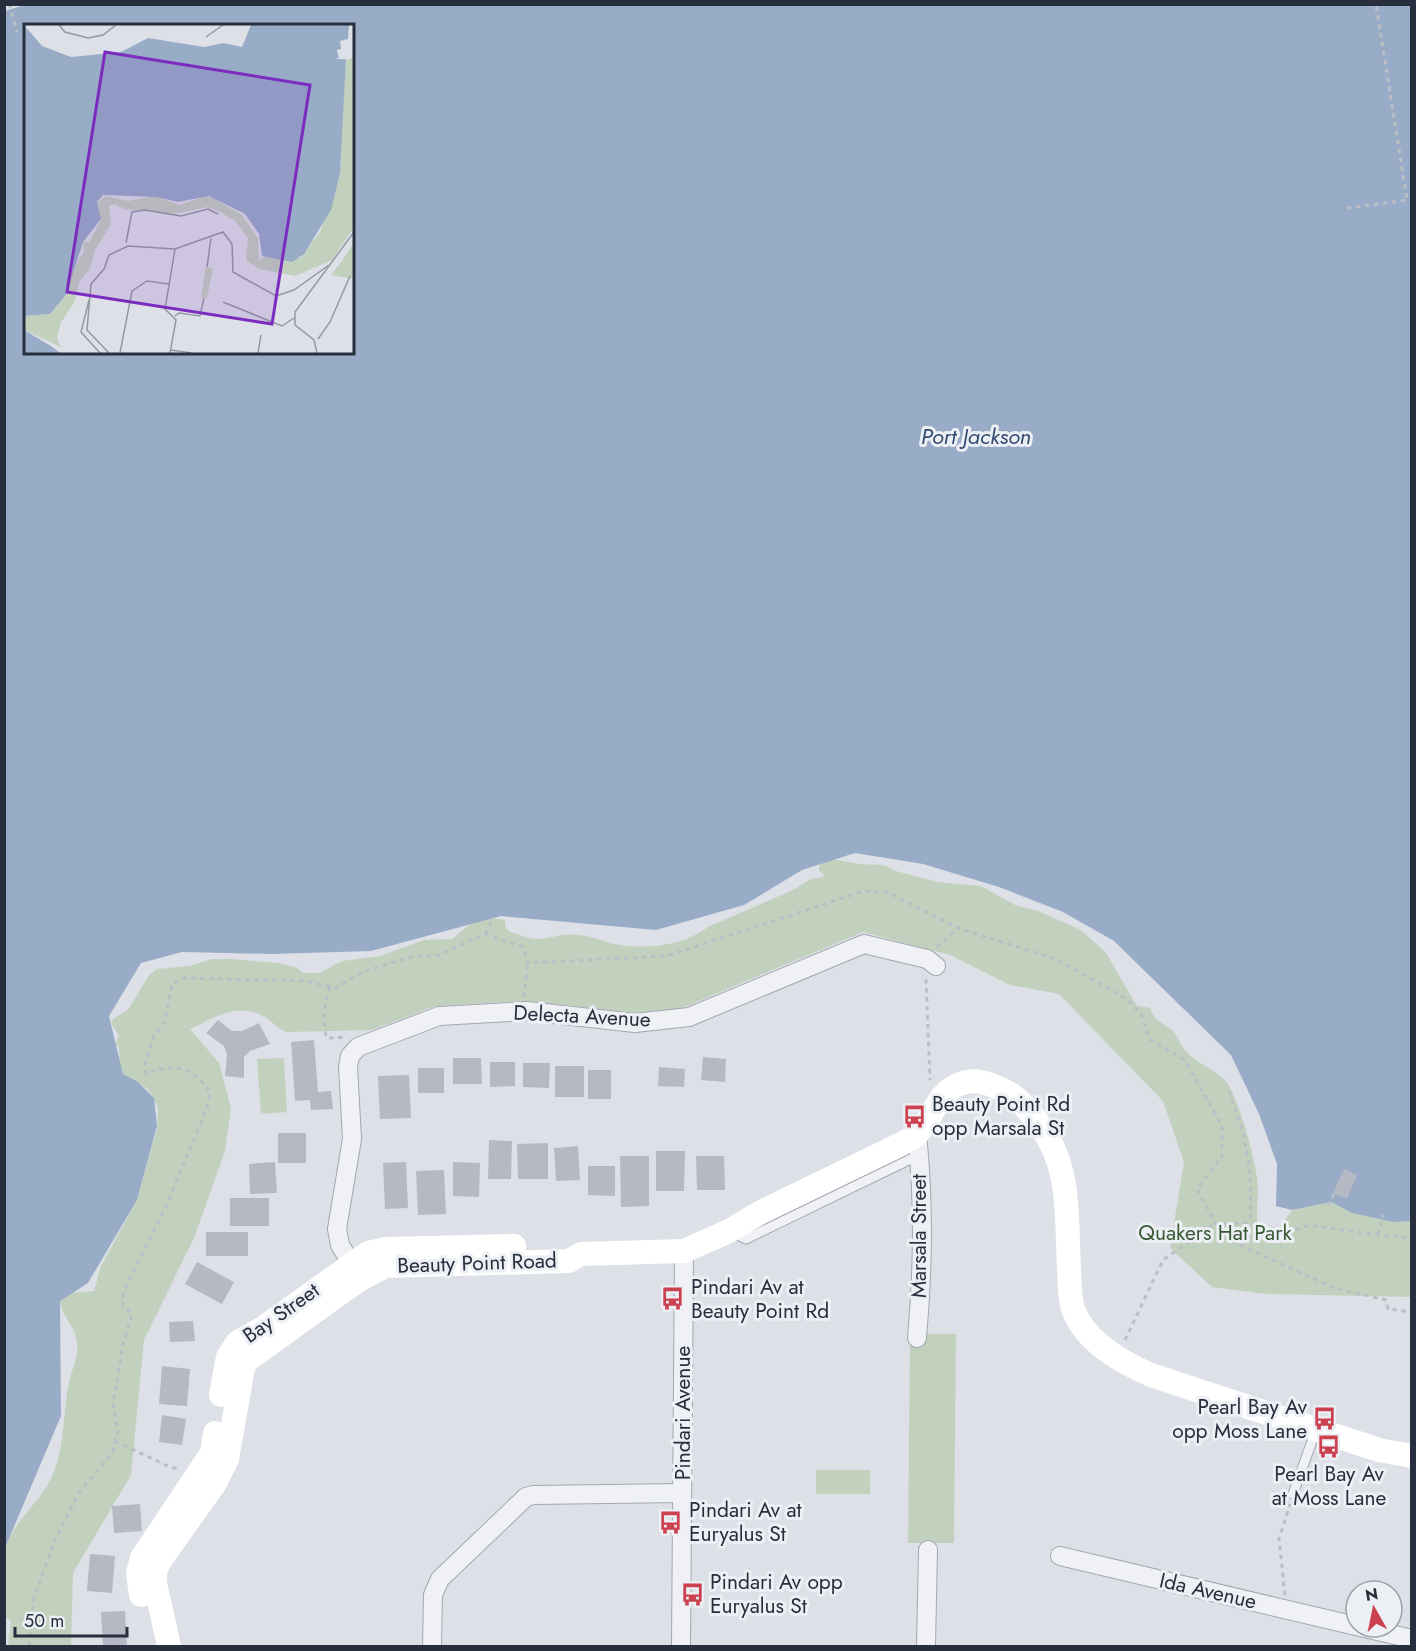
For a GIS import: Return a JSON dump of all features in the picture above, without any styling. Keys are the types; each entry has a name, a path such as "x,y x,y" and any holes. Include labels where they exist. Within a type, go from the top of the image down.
{"street":[{"name":"Delecta Avenue","path":"358,1047 438,1016 523,1011 635,1023 689,1017 864,944 931,962"},
{"path":"351,1263 340,1245 337,1229 352,1139 348,1067 350,1056 358,1047"},
{"path":"918,1144 947,1091 957,1084 971,1081 987,1083 1011,1094 1031,1113 1047,1134 1062,1169 1073,1309 1082,1325 1116,1358 1151,1375 1316,1430 1394,1454 1412,1456"},
{"name":"Beauty Point Road","path":"343,1291 386,1266 569,1261 581,1254 684,1251 729,1231 761,1212 897,1146 918,1144"},
{"name":"Marsala Street","path":"917,1338 920,1305 921,1194 918,1144"},
{"name":"Beauty Point Road","path":"351,1263 368,1253 386,1249 565,1245 581,1254"},
{"name":"Pindari Avenue","path":"681,1647 684,1251"},
{"name":"Bay Street","path":"169,1647 155,1583 155,1573 206,1479 228,1357 238,1342 262,1328 351,1263"},
{"name":"Bay Street","path":"153,1647 138,1574 142,1558 206,1479 227,1459 246,1361 343,1291"},
{"path":"432,1647 433,1595 440,1579 526,1497 533,1495 682,1493"},
{"path":"927,1647 928,1550"},
{"name":"Ida Avenue","path":"1060,1556 1344,1624"}],"lane":[{"path":"1293,1494 1316,1430"}],"path":[{"path":"9,4 17,32"},
{"path":"1347,208 1407,200 1376,4"},
{"path":"528,963 666,956 864,891 887,892 957,928 1056,958 1127,999 1141,1014 1149,1039 1185,1060 1222,1126 1222,1156 1197,1189 1223,1237 1334,1288 1386,1300 1388,1309 1412,1312"},
{"path":"29,1647 34,1598 55,1540 78,1494 113,1452 117,1431 113,1404 123,1344 132,1314 123,1305 123,1293 167,1204 207,1108 210,1092 200,1077 174,1066 146,1074 145,1065 154,1035 165,1022 172,984 184,978 208,978 307,981 336,988 362,972 411,957 439,955 485,934 491,923"},
{"path":"930,1080 931,962 957,928"},
{"path":"485,934 523,947 528,963 523,1011"},
{"path":"330,987 323,1018 327,1038 353,1037 358,1047"},
{"path":"1229,1091 1243,1132 1251,1171 1251,1222"},
{"path":"1328,1206 1333,1194"},
{"path":"1378,1235 1383,1215"},
{"path":"1116,1358 1162,1260 1214,1224 1251,1222 1287,1232 1316,1226 1412,1238"},
{"path":"115,1441 170,1467 206,1479"},
{"path":"1287,1610 1279,1539 1293,1494"}],"green space":[{"name":"Quakers Hat Park","path":"831,859 884,865 896,871 937,882 981,886 1015,905 1038,911 1081,930 1106,953 1137,1006 1150,1008 1157,1019 1171,1029 1188,1054 1222,1078 1232,1091 1243,1119 1256,1169 1259,1238 1262,1240 1273,1237 1292,1210 1331,1202 1352,1213 1393,1222 1411,1221 1411,1297 1266,1294 1212,1287 1170,1248 1184,1162 1163,1101 1059,994 1010,985 950,955 863,932 682,1008 637,1013 525,1001 435,1006 372,1030 287,1032 253,1012 226,1013 190,1029 219,1063 231,1108 225,1151 194,1238 144,1340 131,1475 73,1573 71,1646 8,1646 11,1621 5,1617 3,1571 5,1548 15,1528 43,1492 54,1472 60,1450 69,1382 77,1352 76,1336 60,1301 68,1293 94,1291 101,1266 137,1200 157,1129 158,1108 152,1095 145,1087 123,1074 119,1047 115,1044 119,1036 111,1023 113,1019 128,1010 149,975 157,969 190,966 211,959 278,963 295,967 304,973 319,973 342,961 380,956 424,940 452,939 469,925 487,917 505,920 508,930 527,938 542,939 570,935 587,936 626,946 663,945 687,939 708,927 793,890 811,879 823,877 824,874 819,871 819,863"},
{"path":"284,1058 287,1112 261,1114 257,1059"},
{"path":"910,1334 956,1334 954,1543 908,1543"},
{"path":"816,1470 870,1470 870,1494 816,1494"}],"water":[{"name":"Port Jackson","path":"28,4 1411,5 1411,1221 1393,1222 1352,1213 1331,1202 1292,1210 1276,1206 1277,1164 1259,1114 1231,1055 1114,941 1063,912 999,887 923,864 855,853 802,870 744,905 656,930 501,916 371,951 271,954 182,952 141,963 109,1016 123,1074 138,1082 154,1098 157,1126 137,1200 88,1283 60,1301 61,1416 5,1548 5,11"}],"building":[{"path":"218,1020 232,1031 242,1031 259,1023 270,1044 250,1051 244,1057 244,1078 225,1076 227,1054 224,1046 206,1033"},
{"path":"314,1040 318,1092 331,1091 333,1109 311,1110 310,1100 295,1101 291,1042"},
{"path":"703,1057 726,1059 725,1082 701,1080"},
{"path":"453,1058 481,1058 482,1084 453,1084"},
{"path":"490,1062 515,1062 515,1086 490,1087"},
{"path":"523,1063 550,1063 549,1088 523,1087"},
{"path":"555,1066 584,1066 584,1097 555,1097"},
{"path":"659,1067 685,1069 684,1087 658,1086"},
{"path":"418,1068 444,1068 444,1093 418,1093"},
{"path":"588,1070 611,1070 611,1099 588,1099"},
{"path":"409,1075 411,1118 380,1119 378,1076"},
{"path":"278,1133 306,1133 306,1163 278,1163"},
{"path":"489,1140 512,1141 511,1179 488,1179"},
{"path":"548,1143 548,1179 518,1179 517,1144"},
{"path":"578,1146 580,1180 556,1181 554,1148"},
{"path":"656,1151 685,1151 684,1191 656,1191"},
{"path":"620,1156 649,1156 649,1206 621,1207"},
{"path":"696,1156 724,1156 725,1190 697,1190"},
{"path":"275,1162 277,1193 250,1194 249,1164"},
{"path":"406,1162 408,1208 385,1209 383,1163"},
{"path":"453,1162 480,1163 479,1197 453,1196"},
{"path":"588,1166 615,1166 615,1196 588,1195"},
{"path":"1344,1169 1357,1175 1347,1199 1333,1193"},
{"path":"444,1170 446,1214 418,1215 416,1171"},
{"path":"230,1198 269,1198 269,1226 230,1226"},
{"path":"206,1232 248,1232 248,1256 206,1256"},
{"path":"197,1262 234,1282 222,1304 185,1284"},
{"path":"193,1321 195,1341 170,1342 169,1322"},
{"path":"162,1366 190,1369 187,1406 159,1404"},
{"path":"162,1415 186,1419 182,1445 159,1442"},
{"path":"140,1504 142,1531 114,1533 112,1506"},
{"path":"90,1554 115,1556 112,1593 87,1591"},
{"path":"125,1611 127,1646 103,1646 101,1612"}],"place":[{"name":"Beauty Point Rd opp Marsala St","path":"914,1116"},
{"name":"Pindari Av at Beauty Point Rd","path":"673,1299"},
{"name":"Pearl Bay Av opp Moss Lane","path":"1325,1419"},
{"name":"Pearl Bay Av at Moss Lane","path":"1329,1446"},
{"name":"Pindari Av at Euryalus St","path":"671,1522"},
{"name":"Pindari Av opp Euryalus St","path":"692,1594"}]}
